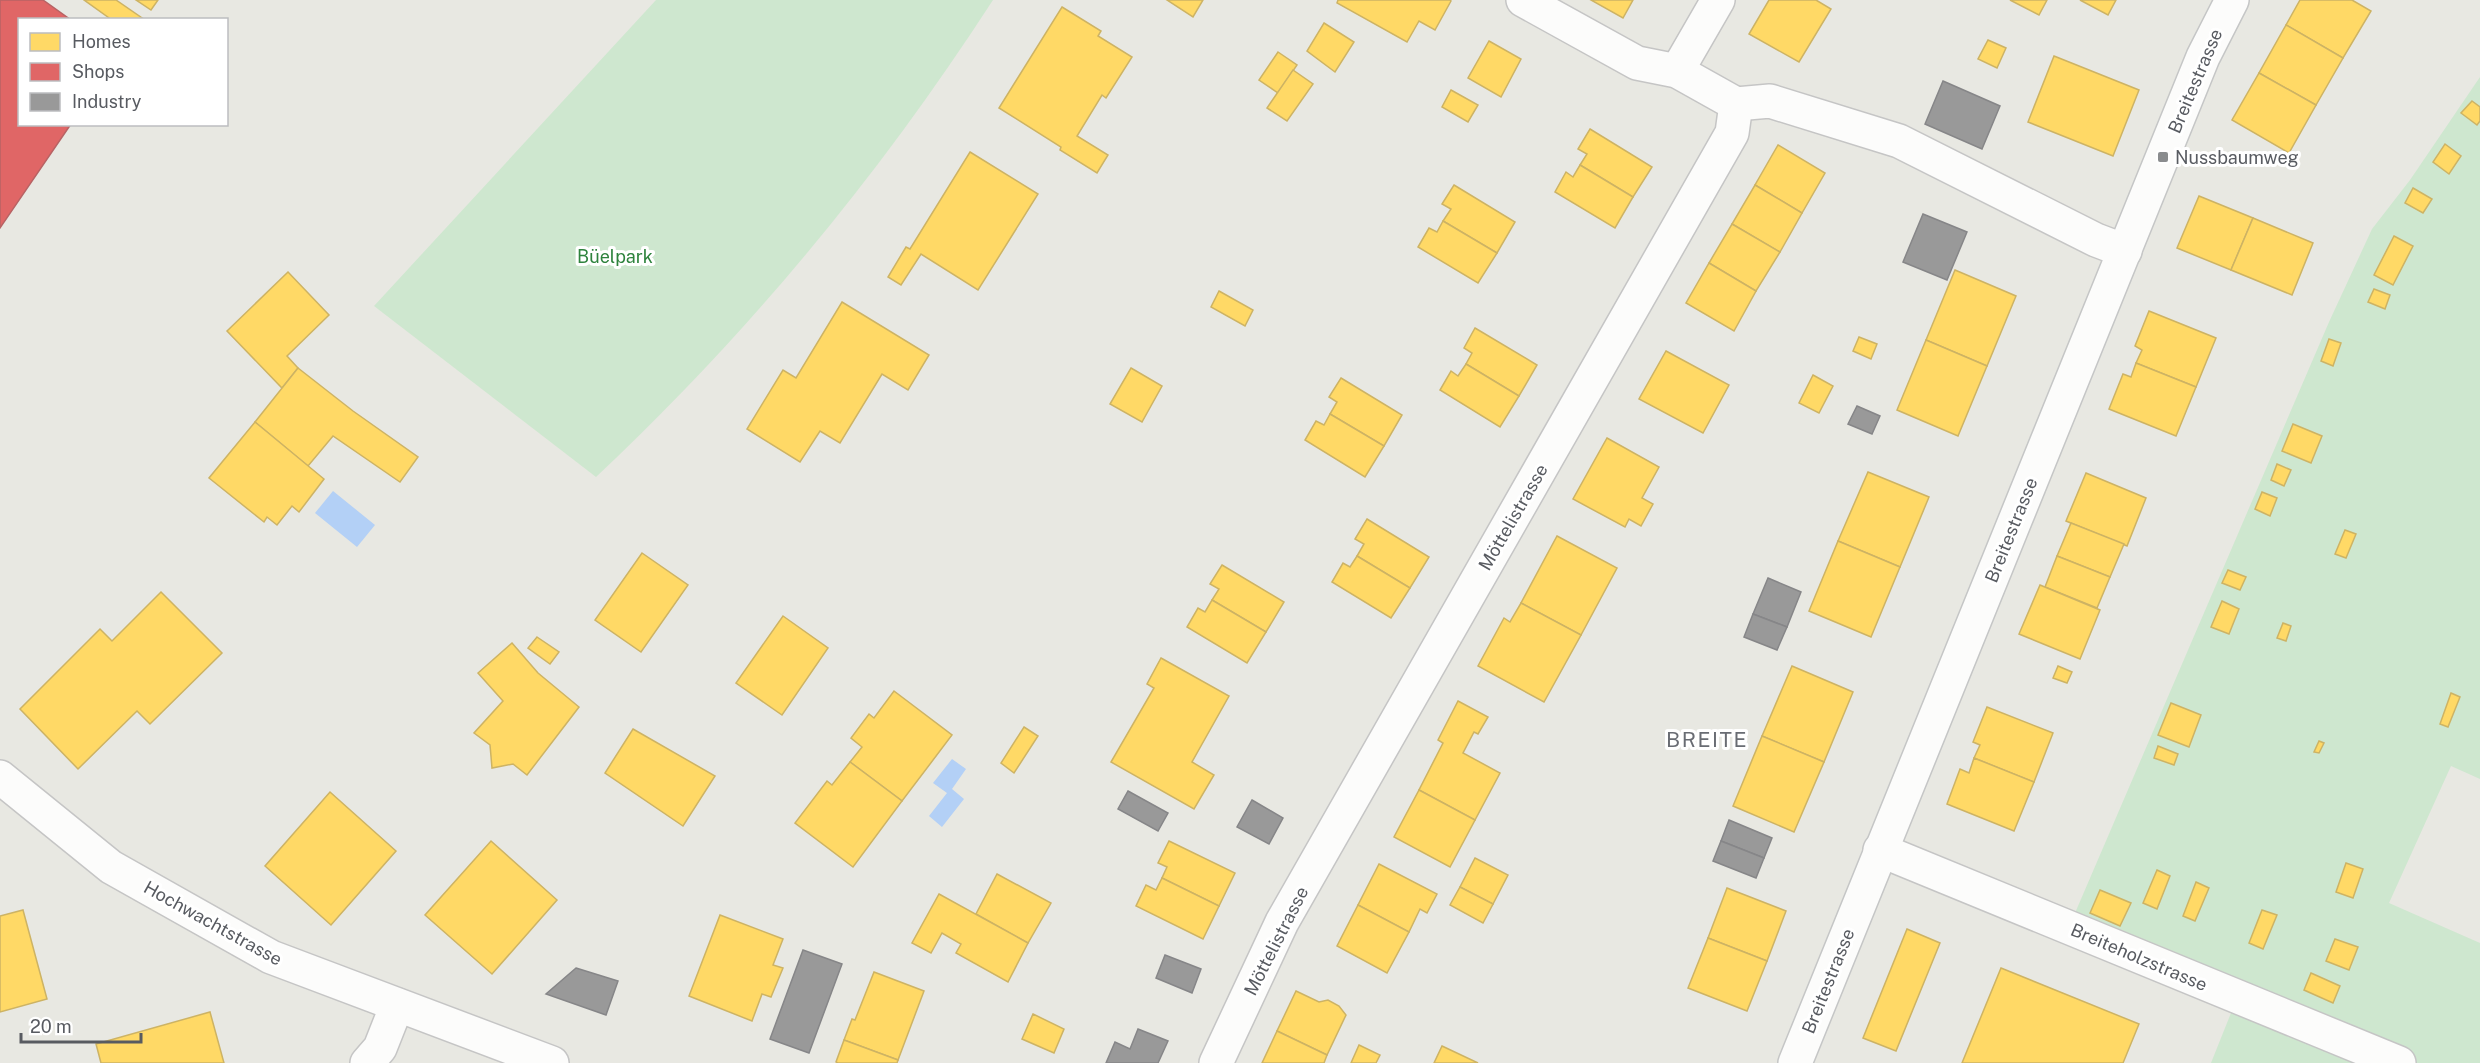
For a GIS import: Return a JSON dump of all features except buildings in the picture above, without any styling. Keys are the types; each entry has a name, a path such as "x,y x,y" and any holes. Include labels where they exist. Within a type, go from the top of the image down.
{"street":[{"path":"1523,0 1637,63 1677,71 1737,104 1770,101 1899,141 2096,240 2125,251"},
{"path":"1677,71 1718,0"},
{"name":"Breitestrasse","path":"1795,1063 2204,57 2232,0"},
{"name":"Möttelistrasse","path":"1216,1063 1282,922 1732,133 1737,104"},
{"name":"Hochwachtstrasse","path":"0,777 111,867 271,957 552,1063"},
{"name":"Breiteholzstrasse","path":"1880,850 2399,1063"},
{"path":"367,1063 380,1048 397,1005"}],"green space":[{"name":"Büelpark","path":"656,0 993,0 904,129 809,250 707,366 596,477 374,306"},
{"path":"2480,77 2480,779 2451,766 2389,903 2480,943 2480,1063 2211,1063 2237,998 2069,927 2329,322 2372,229 2410,180"}],"water":[{"path":"333,491 375,525 357,547 315,513"},
{"path":"952,759 966,769 952,789 964,799 942,827 929,816 947,793 933,783"}],"place":[{"name":"Nussbaumweg","path":"2163,157"}],"district":[{"name":"BREITE","path":"1707,739"}]}
